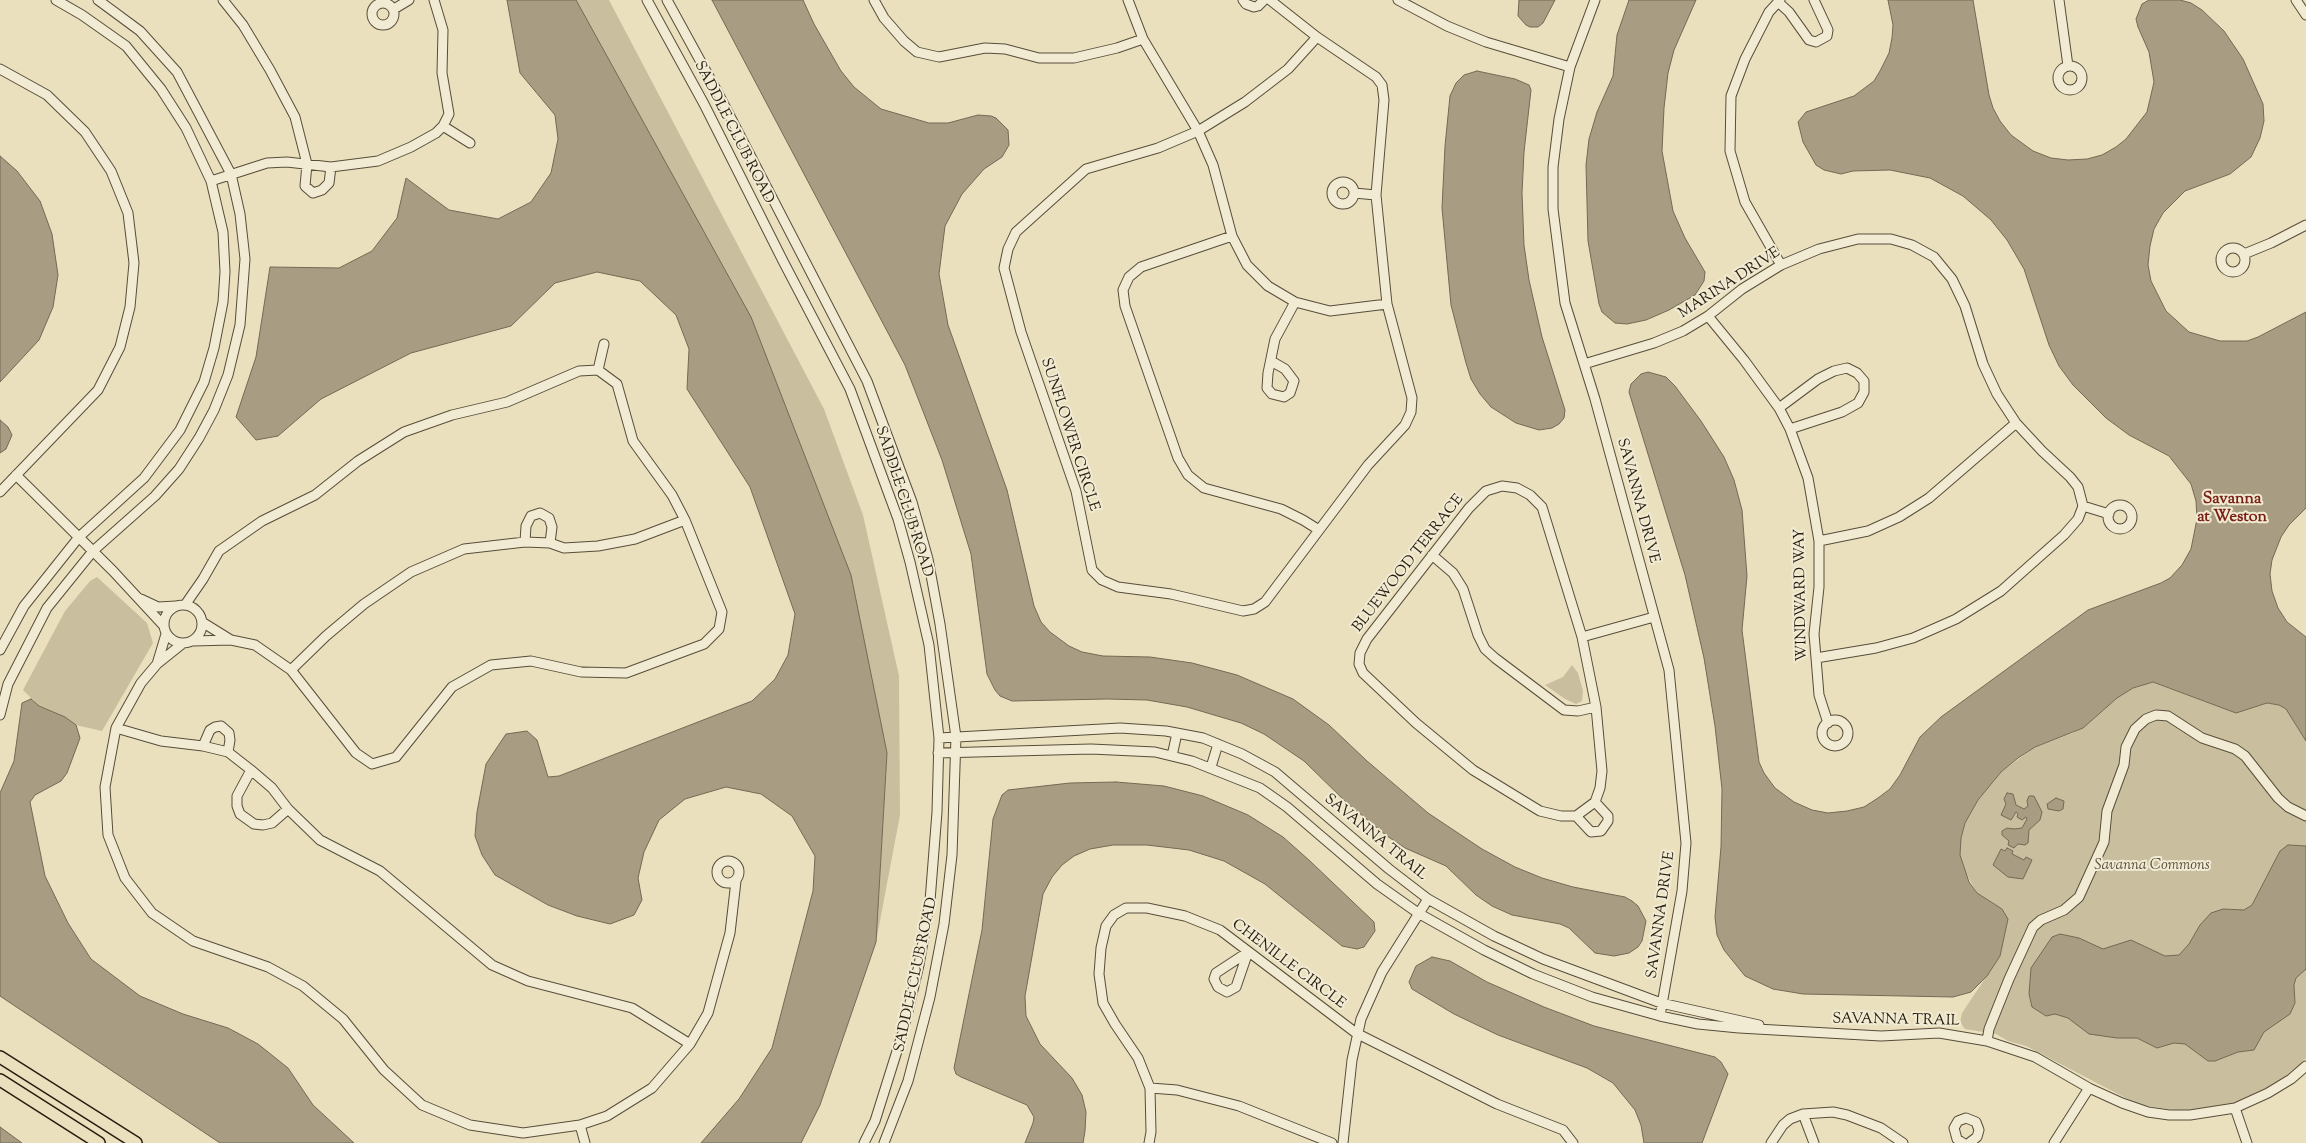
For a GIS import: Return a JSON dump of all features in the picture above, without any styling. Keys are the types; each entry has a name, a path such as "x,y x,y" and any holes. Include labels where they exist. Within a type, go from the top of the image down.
{"main road":[{"path":"0,1056 136,1143"},
{"path":"0,1080 99,1143"}],"street":[{"path":"0,650 24,606 79,538 144,478 165,453 180,430 204,382 214,348 222,302 224,272 223,232 211,181 186,128 161,89 126,46 82,15 56,0"},
{"path":"0,715 8,684 47,608 93,552 138,513 178,469 210,417 228,375 240,326 245,259 240,214 231,174 177,72 140,31 98,0"},
{"path":"223,0 243,25 295,117 307,164 306,186 313,193 322,190 329,183 331,167"},
{"path":"394,9 409,0"},
{"path":"211,181 267,163 287,162 331,167 378,161 411,147 436,133 443,126 449,114 442,72 443,30 434,0"},
{"name":"SADDLE CLUB ROAD","path":"646,0 704,104 850,389 875,452 910,562 928,645 939,738 937,812 930,901 919,965 903,1032 886,1087 864,1143"},
{"name":"SADDLE CLUB ROAD","path":"667,0 720,95 867,381 912,502 928,559 956,737 952,855 944,924 930,997 908,1081 884,1143"},
{"path":"874,0 884,18 904,41 917,52 939,57 985,48 1005,49 1039,58 1074,58 1117,48 1143,39"},
{"path":"1128,0 1143,39 1198,131 1213,165 1232,236 1247,265 1268,286 1295,302 1330,311 1388,304"},
{"path":"1243,0 1246,4 1254,7 1264,0"},
{"name":"SUNFLOWER CIRCLE","path":"1270,0 1317,37 1376,77 1382,86 1384,100 1376,195 1388,304 1412,398 1411,412 1405,425 1368,465 1265,602 1254,609 1243,610 1171,594 1118,587 1102,580 1092,570 1076,491 1021,332 1004,268 1008,249 1016,232 1086,169 1158,148 1198,131 1245,102 1288,69 1317,37"},
{"path":"1398,0 1413,4 1447,26 1486,42 1570,67"},
{"name":"SAVANNA DRIVE","path":"1595,0 1570,67 1553,167 1553,209 1565,303 1584,364 1668,670 1686,843 1682,891 1670,972 1660,1016"},
{"path":"1781,265 1745,202 1730,151 1731,96 1745,59 1769,12 1779,1 1809,40 1816,42 1826,36 1828,30 1814,0"},
{"path":"2059,0 2068,66"},
{"path":"2296,0 2306,14"},
{"path":"0,68 47,95 85,132 111,171 128,213 134,263 130,307 120,347 98,390 0,492"},
{"path":"704,104 720,95"},
{"path":"443,126 470,142"},
{"path":"1354,193 1376,195"},
{"path":"2244,254 2306,225"},
{"path":"1232,236 1141,267 1129,278 1123,290 1125,306 1178,458 1188,474 1204,488 1281,509 1319,530"},
{"name":"MARINA DRIVE","path":"1584,364 1654,343 1683,331 1708,316 1742,289 1781,265 1819,249 1858,239 1891,239 1912,245 1934,257 1952,279 1964,306 1983,364 1997,394 2016,423 2042,452 2070,477 2078,487 2083,506"},
{"path":"1271,361 1275,339 1295,302"},
{"name":"WINDWARD WAY","path":"1708,316 1744,360 1779,408 1790,429 1808,478 1819,541 1819,587 1814,634 1820,694 1828,723"},
{"path":"598,370 604,344"},
{"path":"1779,408 1818,379 1834,371 1847,368 1857,372 1864,381 1864,392 1858,403 1842,412 1790,429"},
{"path":"157,664 165,616 171,609 181,605 203,579 220,551 262,521 315,495 358,461 404,432 452,415 507,402 579,371 598,370 617,384 633,441 672,495 685,520 722,612 719,629 704,644 626,673 581,672 531,661 491,665 452,687 396,757 372,764 356,753 291,670 255,646 231,640 193,641 182,644 157,664 141,683 116,728 105,787 108,835 125,878 152,913 192,942 268,967 303,986 343,1019 384,1070 422,1105 470,1124 523,1133 580,1125 607,1116 652,1088 690,1044 708,1013 720,977 730,933 736,881"},
{"path":"1819,541 1868,531 1899,518 1928,498 2016,423"},
{"path":"16,474 113,571 173,641 182,644"},
{"name":"BLUEWOOD TERRACE","path":"1576,816 1561,816 1540,811 1473,770 1416,723 1363,673 1359,664 1360,653 1367,639 1469,508 1486,491 1502,486 1517,488 1530,495 1542,507 1582,637 1596,707 1602,770 1600,788 1595,802"},
{"path":"1816,658 1876,648 1913,638 1956,619 2001,590 2064,536 2078,519 2083,506 2109,514"},
{"path":"525,542 526,526 530,516 540,512 549,518 552,528 550,543"},
{"path":"291,670 326,636 364,604 411,572 464,549 525,542 550,543 564,548 598,546 635,539 685,520"},
{"path":"1432,556 1453,573 1463,589 1478,635 1485,648 1564,710 1578,711 1596,707"},
{"path":"203,579 196,601 196,611 202,622 231,640"},
{"path":"134,595 158,607 181,605 196,611"},
{"path":"1582,637 1654,617"},
{"path":"193,641 201,631 202,622"},
{"path":"1987,1040 1989,1029 2009,979 2033,927 2041,920 2064,910 2079,897 2104,842 2107,811 2124,766 2126,747 2135,729 2146,719 2156,715 2168,716 2202,738 2236,749 2245,756 2278,798 2288,807 2306,816"},
{"path":"203,746 210,730 215,726 221,726 229,733 228,752"},
{"path":"116,728 160,740 203,746 228,752 272,788 288,809 320,840 380,871 492,965 528,981 632,1008 690,1044"},
{"name":"SAVANNA TRAIL","path":"939,738 1120,728 1177,733 1203,738 1242,754 1274,772 1343,832 1428,898 1494,936 1527,951 1662,1003 1786,1032"},
{"path":"1172,756 1177,733"},
{"path":"1210,767 1218,744"},
{"name":"SAVANNA TRAIL","path":"938,754 1091,749 1155,752 1210,767 1260,788 1287,807 1377,884 1418,913 1484,950 1533,974 1592,997 1660,1016 1698,1024 1786,1032 1881,1036 1939,1033 1987,1040 2035,1057 2089,1088 2148,1112 2169,1115 2190,1115 2235,1108 2274,1090 2306,1066"},
{"path":"252,770 237,796 237,806 240,814 254,824 262,825 272,823 288,809"},
{"path":"1595,802 1608,816 1608,821 1602,830 1591,832 1576,816 1595,802"},
{"path":"1343,1143 1356,1033 1382,972 1428,898"},
{"name":"CHENILLE CIRCLE","path":"1149,1143 1151,1132 1150,1088 1138,1058 1103,1003 1099,974 1101,948 1106,926 1114,915 1126,908 1147,908 1185,916 1220,930 1356,1033 1497,1104 1563,1130 1574,1143"},
{"path":"1248,952 1236,988 1229,992 1220,989 1214,981 1216,973 1248,952"},
{"path":"1150,1088 1177,1090 1239,1106 1332,1143"},
{"path":"2054,1143 2089,1088"},
{"path":"2235,1108 2247,1143"},
{"path":"1773,1142 1783,1125 1790,1119 1803,1114 1833,1112 1847,1115 1881,1128 1903,1143"},
{"path":"1803,1114 1814,1143"},
{"path":"1963,1143 1954,1135 1954,1128 1958,1121 1966,1118 1973,1120 1979,1130 1977,1137 1969,1143"},
{"path":"580,1125 585,1143"}],"green space":[{"path":"576,0 609,0 824,409 863,515 899,676 900,815 876,942 887,753"},
{"path":"97,577 147,623 153,643 102,731 76,725 65,717 39,706 23,690 65,611 90,581"},
{"path":"1572,665 1578,673 1583,691 1582,701 1576,704 1545,685 1563,677"},
{"name":"Savanna Commons","path":"2153,682 2236,713 2267,703 2279,705 2286,709 2306,741 2306,1058 2299,1066 2277,1082 2227,1107 2184,1112 2137,1104 2026,1046 2008,1041 1996,1034 1965,1029 1960,1022 1962,1013 2000,956 2007,924 2002,909 1977,893 1963,868 1960,855 1960,838 1965,823 1978,800 2001,772 2035,747 2073,733 2090,722 2117,698 2133,688"}],"shaded area":[{"path":"507,0 576,0 751,317 851,575 887,753 876,942 820,1105 801,1143 701,1143 739,1099 772,1048 813,891 815,856 792,816 761,794 726,787 685,799 659,820 644,852 638,878 642,900 634,915 610,924 577,916 548,905 495,875 482,855 475,836 477,812 486,764 506,734 527,731 537,740 548,777 559,776 752,701 775,679 788,655 795,614 750,487 687,389 689,349 676,315 640,281 597,272 555,283 511,326 411,353 321,399 278,436 256,440 236,417 256,357 270,267 339,268 372,251 397,218 406,178 449,210 498,219 531,202 551,173 558,139 555,115 520,73"},
{"path":"712,0 803,0 814,24 841,71 854,87 881,109 929,123 948,123 978,115 991,116 996,118 1008,130 1009,145 1002,157 984,169 962,194 945,226 939,274 948,325 1007,490 1034,606 1041,622 1050,632 1069,646 1082,652 1103,656 1150,657 1192,663 1237,675 1293,699 1329,725 1367,761 1428,813 1482,849 1515,867 1542,878 1573,887 1625,897 1632,901 1638,906 1646,921 1642,941 1638,947 1629,953 1614,956 1595,953 1569,928 1560,924 1512,915 1492,906 1476,895 1446,866 1405,848 1387,836 1347,803 1304,761 1264,734 1241,723 1187,707 1147,700 1012,701 1000,696 987,674 971,554 942,460 905,365"},
{"path":"1519,0 1555,0 1543,23 1538,27 1530,27 1518,16"},
{"path":"1629,0 1696,0 1674,50 1668,73 1662,151 1673,211 1685,238 1705,272 1704,281 1695,295 1669,310 1646,320 1627,324 1615,323 1602,312 1599,304 1588,241 1586,165 1589,139 1597,112 1613,76 1617,35"},
{"path":"1888,0 1973,0 1989,95 2000,121 2011,135 2033,151 2051,158 2068,160 2087,159 2102,155 2116,147 2126,139 2147,112 2154,82 2149,52 2136,19 2142,4 2149,0 2180,0 2191,3 2202,10 2224,31 2243,59 2263,104 2264,121 2260,138 2251,157 2230,174 2185,191 2163,213 2154,229 2150,246 2148,265 2151,281 2166,311 2189,332 2220,341 2247,341 2306,312 2306,508 2289,525 2281,537 2272,560 2270,574 2272,591 2278,608 2287,622 2306,637 2306,741 2286,709 2279,705 2267,703 2236,713 2153,682 2133,688 2117,698 2083,728 2035,747 2018,758 2001,772 1978,800 1965,823 1961,838 1960,855 1969,882 1977,893 2002,909 2008,919 2000,956 1987,976 1971,992 1953,997 1803,994 1773,989 1745,976 1724,950 1717,935 1715,917 1721,847 1722,789 1715,726 1704,658 1685,575 1629,392 1631,384 1641,374 1648,372 1666,377 1701,421 1724,457 1734,480 1742,510 1747,576 1742,630 1759,762 1764,773 1775,788 1794,802 1812,810 1828,813 1847,811 1864,807 1878,798 1890,789 1900,775 1920,737 1941,717 2088,610 2161,583 2170,578 2182,565 2191,549 2197,519 2196,501 2191,484 2169,456 2129,435 2106,418 2073,385 2059,366 2049,345 2024,269 2007,240 1991,220 1963,196 1930,178 1890,170 1853,171 1841,174 1824,170 1816,165 1803,142 1798,122 1806,112 1854,96 1874,81 1880,71 1889,53 1892,38 1893,25"},
{"path":"1477,71 1515,79 1529,85 1531,90 1524,152 1522,193 1524,245 1529,280 1542,337 1565,410 1564,418 1552,428 1539,430 1516,423 1491,407 1480,394 1471,379 1451,305 1442,208 1450,96 1456,83 1464,75"},
{"path":"0,156 17,171 40,201 52,234 58,275 53,307 39,340 0,382"},
{"path":"0,420 8,427 12,435 6,449 0,453"},
{"path":"31,699 39,706 65,717 76,725 80,738 67,773 61,781 35,795 30,802 45,876 68,923 91,959 140,996 183,1014 228,1028 258,1044 288,1068 313,1105 354,1143 220,1143 0,996 0,793 14,761 22,703"},
{"path":"1116,782 1164,786 1203,796 1248,815 1283,837 1310,861 1374,922 1375,931 1364,947 1357,949 1342,946 1265,884 1224,861 1189,850 1147,845 1113,845 1090,849 1074,856 1062,865 1052,877 1043,894 1025,996 1026,1016 1040,1044 1072,1078 1082,1095 1086,1112 1083,1143 1025,1143 1034,1117 1027,1105 961,1077 956,1074 954,1068 982,930 993,819 1002,795 1008,790 1070,783"},
{"path":"2007,793 2013,794 2016,805 2024,809 2028,806 2029,796 2034,796 2042,812 2040,820 2029,830 2028,843 2025,845 2018,844 2014,848 2008,845 2009,841 2002,835 2002,831 2007,828 2022,828 2027,819 2026,817 2022,820 2017,817 2018,814 2016,812 2011,820 2001,815 2006,804 2004,799"},
{"path":"2056,798 2064,801 2063,809 2059,811 2048,809 2047,804"},
{"path":"2288,845 2306,846 2306,969 2296,978 2294,985 2295,1003 2290,1014 2264,1032 2254,1050 2238,1052 2215,1061 2208,1061 2185,1044 2174,1043 2157,1048 2137,1038 2117,1038 2089,1034 2068,1018 2055,1014 2046,1016 2032,1007 2029,994 2031,968 2052,937 2060,934 2079,938 2103,949 2131,940 2165,956 2179,955 2211,913 2223,909 2244,910 2252,905 2280,851"},
{"path":"2007,848 2013,851 2012,854 2024,860 2026,857 2032,860 2023,879 2008,877 1993,865 2001,849 2005,851"},
{"path":"1432,957 1450,961 1487,982 1594,1026 1715,1057 1721,1062 1728,1074 1702,1143 1644,1143 1641,1125 1635,1110 1613,1083 1587,1068 1498,1035 1454,1014 1412,989 1409,982 1416,966"},
{"path":"0,1127 22,1143 0,1143"}],"district":[{"name":"Savanna at Weston","path":"2232,509"}]}
